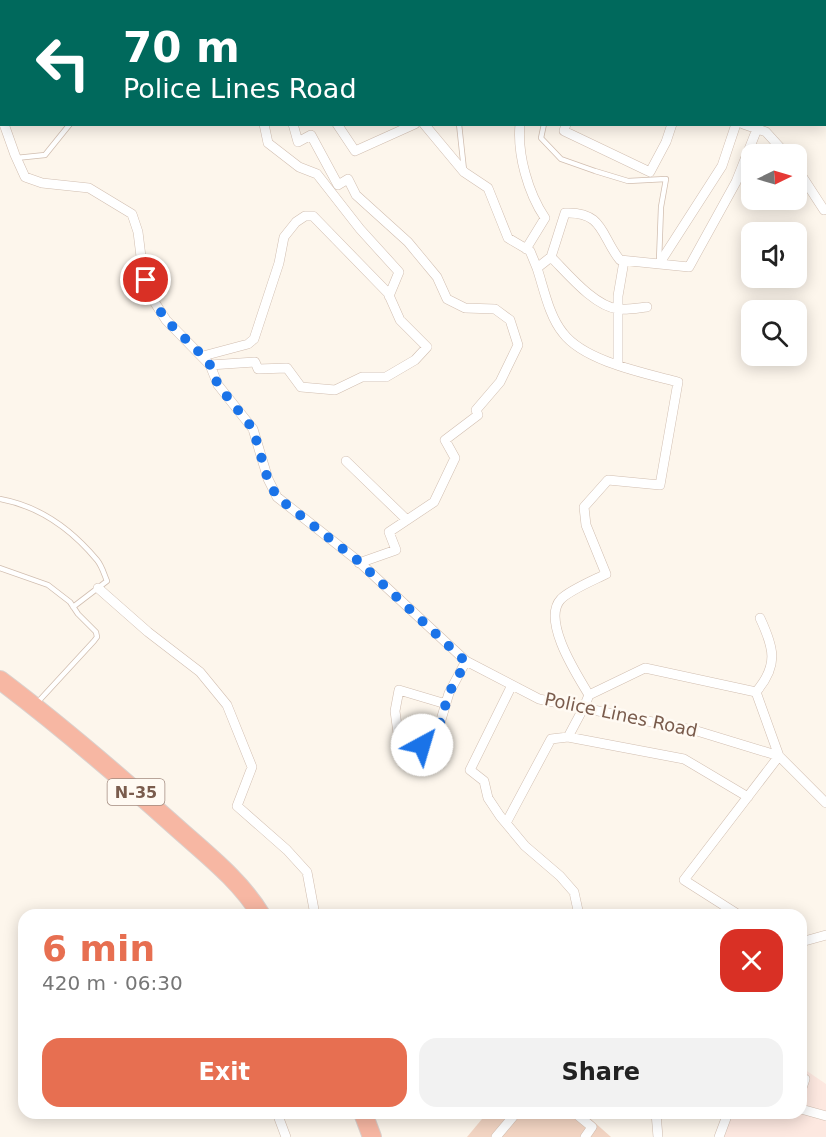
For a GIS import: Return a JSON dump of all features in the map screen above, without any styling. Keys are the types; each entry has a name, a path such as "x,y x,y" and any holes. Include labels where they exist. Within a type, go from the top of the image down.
{"highway":[{"name":"N-35","path":"0,680 120,777 228,875 258,909"},
{"path":"365,1119 372,1137"}],"street":[{"path":"264,126 268,143 299,167 317,174 360,229 399,272 389,296"},
{"path":"294,126 298,142 311,135 338,185 348,179 356,195 408,242 437,277 447,299 465,308 495,309 510,320 518,345 500,382 476,410 478,415 445,440 455,458 434,502 389,532 396,550 359,563"},
{"path":"338,126 355,151 411,126"},
{"path":"426,126 464,172 488,188 508,238 530,251 563,334 578,348 618,365 678,382 660,485 608,480 584,507 585,525 606,574 562,598 555,609 559,637 570,663 589,695"},
{"path":"520,126 519,136 524,167 538,207 545,218 526,249"},
{"path":"565,126 564,131 650,172 666,142 671,126"},
{"path":"659,264 722,166 735,126"},
{"path":"749,126 766,132 777,144"},
{"path":"537,268 551,256 566,213 580,212 601,226 612,251 620,260 689,267 736,182 757,129"},
{"name":"Police Lines Road","path":"4,131 25,177 42,183 89,188 132,214 138,232 142,265 150,295 166,320 210,365 218,385 253,429 268,480 277,497 359,563 466,662 539,699 697,731 779,756 826,803"},
{"path":"807,184 824,210"},
{"path":"203,356 248,344 254,339 279,263 284,237 296,222 305,216 313,216 389,296 400,320 427,347 415,360 386,376 362,377 335,390 301,387 287,368 258,369 255,362 210,365"},
{"path":"551,256 602,304 618,309 647,307"},
{"path":"618,365 618,296 624,261"},
{"path":"346,461 407,520"},
{"path":"98,588 148,632 200,672 227,705 252,767 237,806 287,850 308,872 314,909"},
{"path":"756,692 766,680 772,666 770,639 760,618"},
{"path":"446,704 399,690 395,711 400,748 422,745 435,740 446,704 449,693 466,662"},
{"path":"568,737 589,695 645,668 756,692"},
{"path":"512,685 470,770 484,781 488,798 525,846 560,876 574,892 578,909"},
{"path":"730,909 684,880 779,756 756,692"},
{"path":"506,823 550,739 568,737 684,759 748,797"},
{"path":"807,940 826,935"},
{"path":"807,1111 826,1116"},
{"path":"279,1119 286,1137"},
{"path":"496,1137 511,1119"},
{"path":"582,1119 592,1127 585,1137"},
{"path":"656,1119 658,1137"},
{"path":"719,1137 726,1119"}],"lane":[{"path":"16,158 45,155 68,126"},
{"path":"459,126 464,172"},
{"path":"544,126 541,138 561,159 628,181 666,179 659,264"},
{"path":"0,499 15,502 46,515 73,536 99,562 107,581 73,607"},
{"path":"0,568 48,585 70,602 78,614 96,632 97,637 34,706"}],"shaded area":[{"path":"807,1071 826,1084 826,1137 719,1137 725,1119 807,1119"}],"building":[{"path":"482,1119 591,1119 611,1137 467,1137"}],"route":[{"path":"146,280 150,295 166,320 203,356 210,365 218,385 253,429 268,480 277,497 357,560 466,662 449,693 435,740 422,745"}]}
